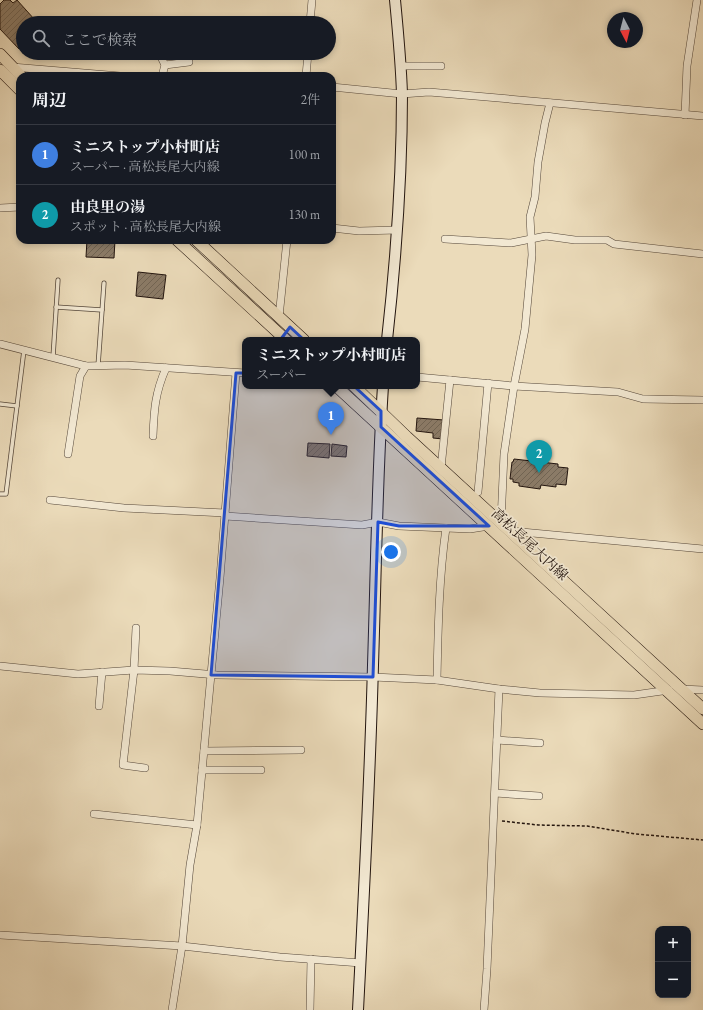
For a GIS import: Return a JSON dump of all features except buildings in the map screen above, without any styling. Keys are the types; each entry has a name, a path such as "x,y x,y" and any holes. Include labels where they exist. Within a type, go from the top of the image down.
{"main road":[{"path":"0,54 17,72"},
{"path":"0,70 16,86"},
{"path":"181,244 281,337"},
{"path":"200,244 301,337"},
{"name":"高松長尾大内線","path":"339,389 703,724"},
{"name":"高松長尾大内線","path":"357,389 703,709"}],"street":[{"path":"311,16 312,0"},
{"path":"387,337 395,271 402,94 395,0"},
{"path":"685,114 687,66 697,0"},
{"path":"162,60 165,65 163,72"},
{"path":"306,72 307,60"},
{"path":"165,65 189,62"},
{"path":"0,66 72,72"},
{"path":"401,66 441,66"},
{"path":"336,87 402,94 430,92 703,116"},
{"path":"501,522 504,454 514,386 525,329 532,256 530,217 535,197 538,162 550,103"},
{"path":"0,208 16,207"},
{"path":"336,228 359,231 397,230"},
{"path":"445,239 512,243 546,236 575,240 607,240 614,244 703,254"},
{"path":"279,317 287,244"},
{"path":"284,337 290,327"},
{"path":"0,344 86,366 126,365 242,373"},
{"path":"68,454 80,376 86,366"},
{"path":"153,436 155,403 159,384 166,368"},
{"path":"172,1010 182,946 190,865 197,825 225,515 236,373"},
{"path":"420,377 514,386 618,392 643,399 703,400"},
{"path":"441,468 450,380"},
{"path":"478,492 488,383"},
{"path":"358,1010 373,677 378,522 378,465 382,389"},
{"path":"50,500 124,508 362,525 378,522 399,526 470,529 489,526"},
{"path":"437,680 438,623 442,557 446,528"},
{"path":"511,531 703,549"},
{"path":"136,628 134,670 123,765 145,768"},
{"path":"0,666 78,674 134,670 211,675 373,677 437,680 540,693 634,695 683,689 703,690"},
{"path":"99,706 102,672"},
{"path":"484,1010 499,689"},
{"path":"497,740 540,742"},
{"path":"204,751 301,750"},
{"path":"202,770 261,770"},
{"path":"495,793 539,796"},
{"path":"94,814 197,825"},
{"path":"0,935 182,946 361,963"},
{"path":"310,959 310,1010"}],"lane":[{"path":"53,357 58,280"},
{"path":"98,366 104,283"},
{"path":"56,307 102,310"},
{"path":"0,494 6,494 24,350"},
{"path":"0,404 17,406"}],"path":[{"path":"494,821 538,825 587,826 636,834 703,840"}],"highlighted area":[{"path":"290,327 381,411 381,427 489,526 399,526 378,522 373,677 211,675 236,373 271,373 277,364 278,343"}],"place":[{"name":"ミニストップ小村町店","path":"331,435"},
{"name":"由良里の湯","path":"539,473"}]}
